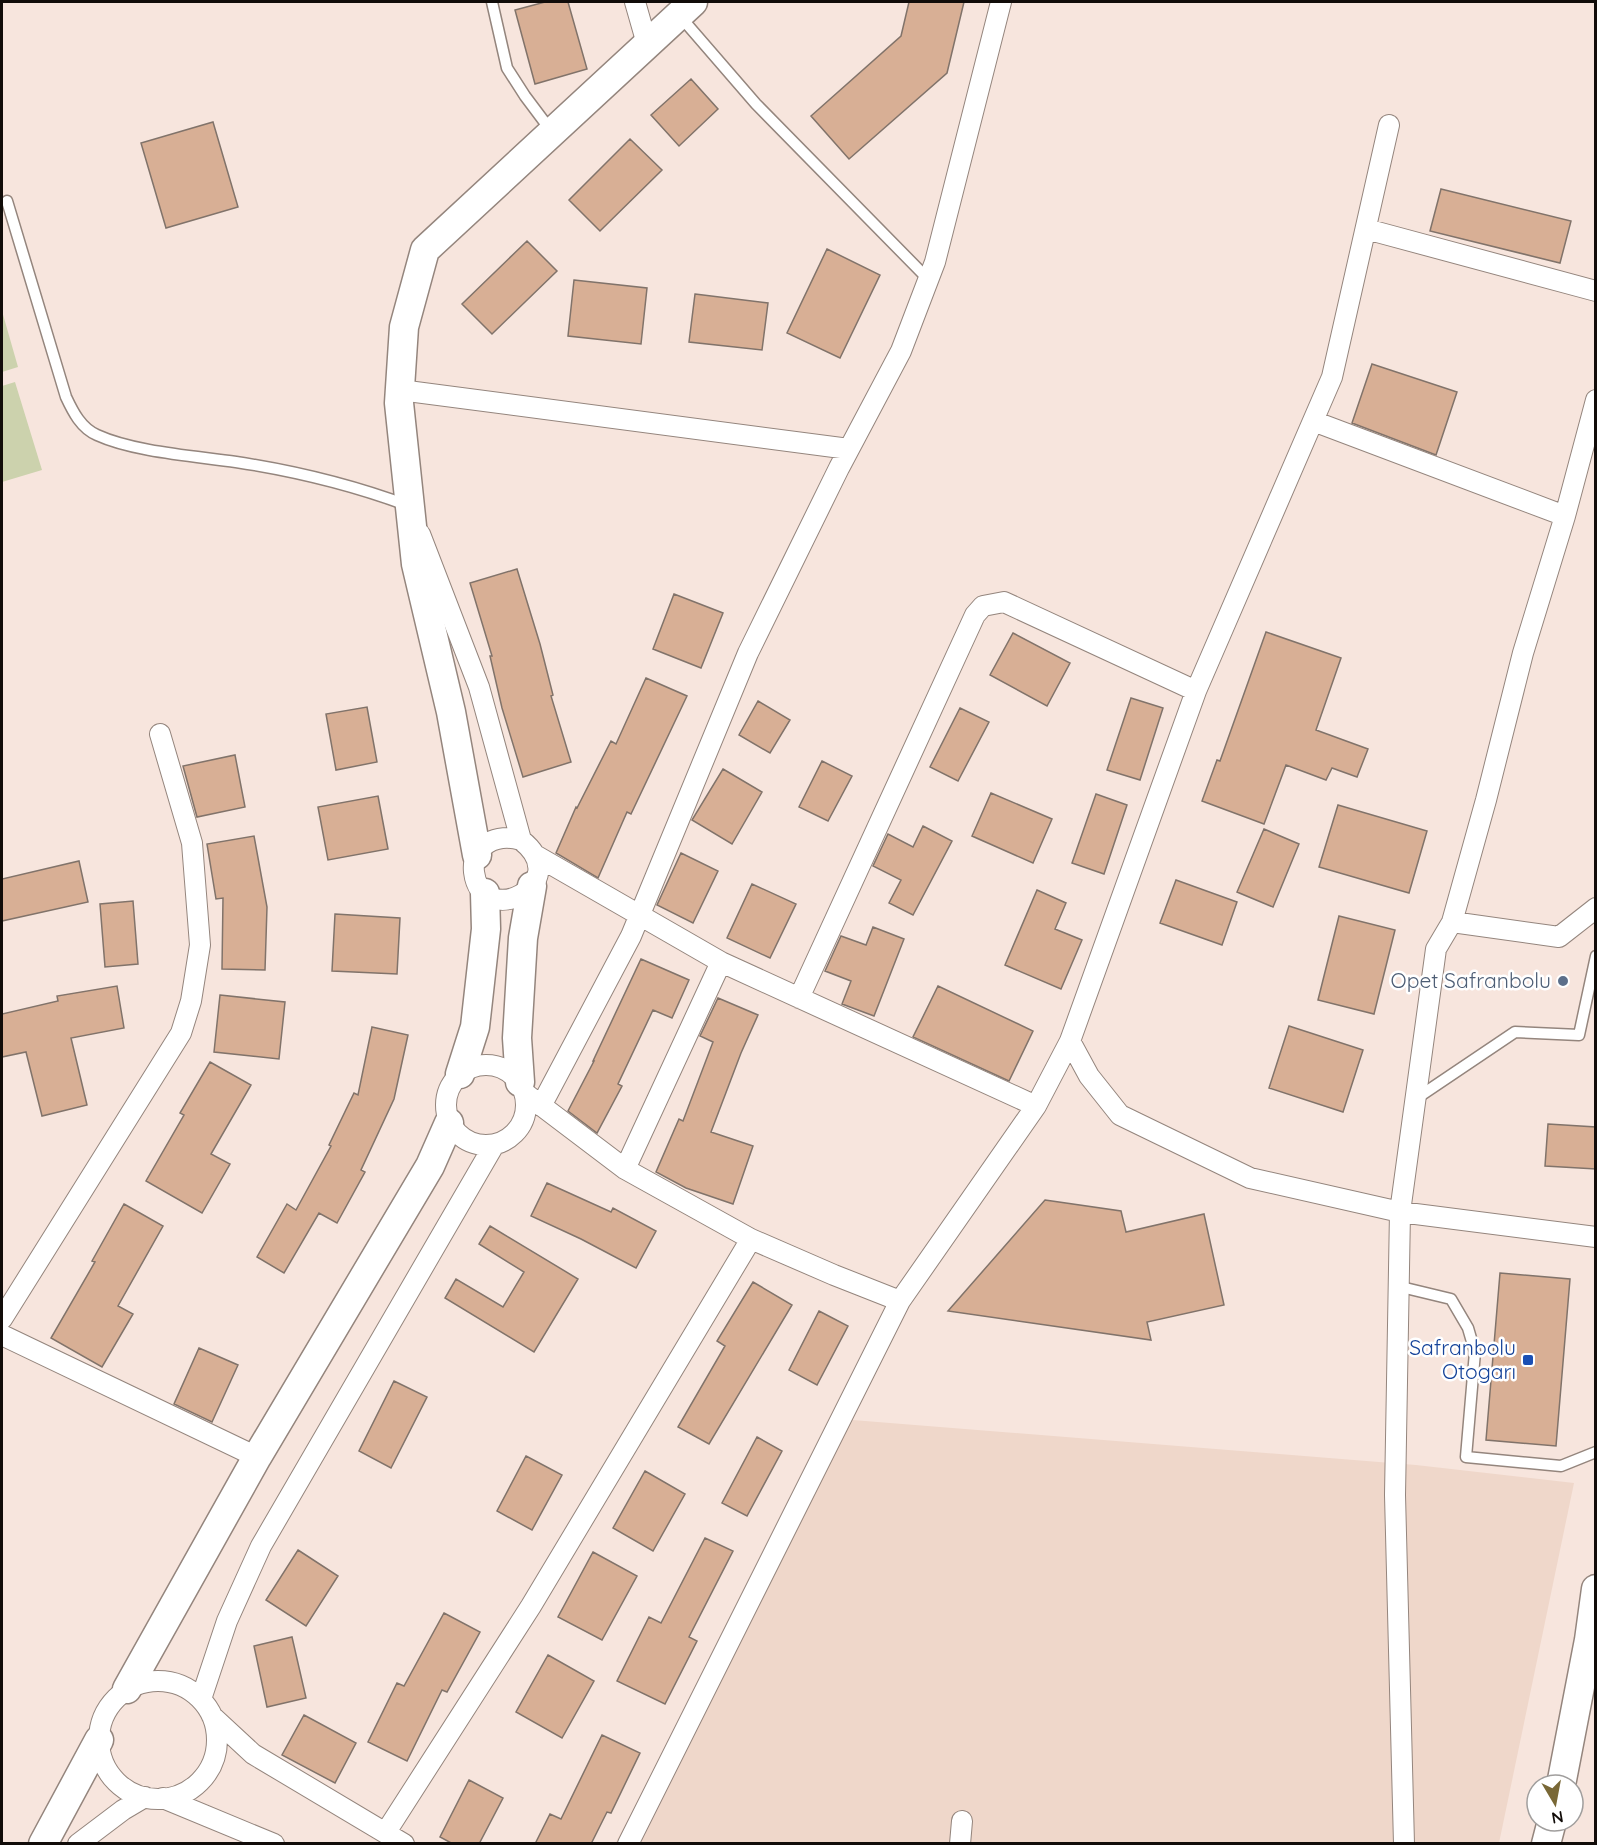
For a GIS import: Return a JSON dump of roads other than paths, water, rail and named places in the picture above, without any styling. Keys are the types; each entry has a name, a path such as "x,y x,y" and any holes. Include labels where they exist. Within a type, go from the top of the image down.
{"main road":[{"path":"477,855 451,712 416,564 399,403 404,327 425,250 686,8"},
{"path":"529,1094 517,1038 523,938 532,886"},
{"path":"460,1074 475,1027 486,929 485,893"},
{"path":"127,1689 257,1457 430,1166 450,1123"},
{"path":"1563,1773 1596,1589"},
{"path":"43,1844 99,1740"}],"street":[{"path":"635,2 647,44"},
{"path":"900,1301 751,1239 625,1169 529,1094 511,1072 498,1066 485,1064 472,1067 460,1074 451,1084 446,1097 446,1110 450,1123 457,1134 468,1142 481,1146 494,1145 507,1140 517,1132 524,1121 529,1094 631,936 748,653 849,449 901,351 935,262 1001,2"},
{"path":"628,1844 900,1301 1036,1106 1070,1041 1196,691 1332,377 1389,125"},
{"path":"1366,229 1596,291"},
{"path":"400,390 849,449"},
{"path":"1404,1844 1395,1495 1400,1212 1436,949 1452,922 1486,800 1522,653 1565,516 1596,400"},
{"path":"1313,421 1565,516"},
{"path":"410,507 479,687 521,840"},
{"path":"799,998 975,615 983,606 1004,602 1196,691"},
{"path":"2,1318 181,1033 191,1001 200,945 192,843 160,734"},
{"path":"535,855 537,876 525,894 505,900 494,898 478,885 474,875 474,864 483,846 501,837 521,840 535,855 721,962 1036,1106"},
{"path":"1452,922 1559,937 1596,908"},
{"path":"625,1169 721,962"},
{"path":"1070,1041 1089,1076 1120,1115 1250,1178 1400,1212 1596,1237"},
{"path":"201,1699 227,1621 261,1546 494,1145"},
{"path":"386,1832 531,1606 751,1239"},
{"path":"2,1335 257,1457"},
{"path":"274,1844 128,1790 112,1777 102,1760 99,1740 102,1720 112,1702 127,1689 146,1682 166,1681 185,1687 201,1699 212,1716 253,1754 404,1844"},
{"path":"78,1844 123,1810 154,1798 182,1794 197,1784 209,1769 216,1752 217,1734 212,1716"},
{"path":"960,1844 962,1821"}],"lane":[{"path":"492,2 507,68 552,132"},
{"path":"686,8 756,104 928,279"},
{"path":"7,201 66,398 76,418 94,434 121,445 267,467 365,490 410,507"},
{"path":"1416,1098 1515,1032 1579,1035 1596,956"},
{"path":"1397,1286 1451,1299 1468,1328 1475,1352 1466,1457 1561,1466 1596,1452"}],"place":[{"name":"Opet Safranbolu","path":"1563,981"},
{"name":"Safranbolu Otogarı","path":"1528,1360"}]}
